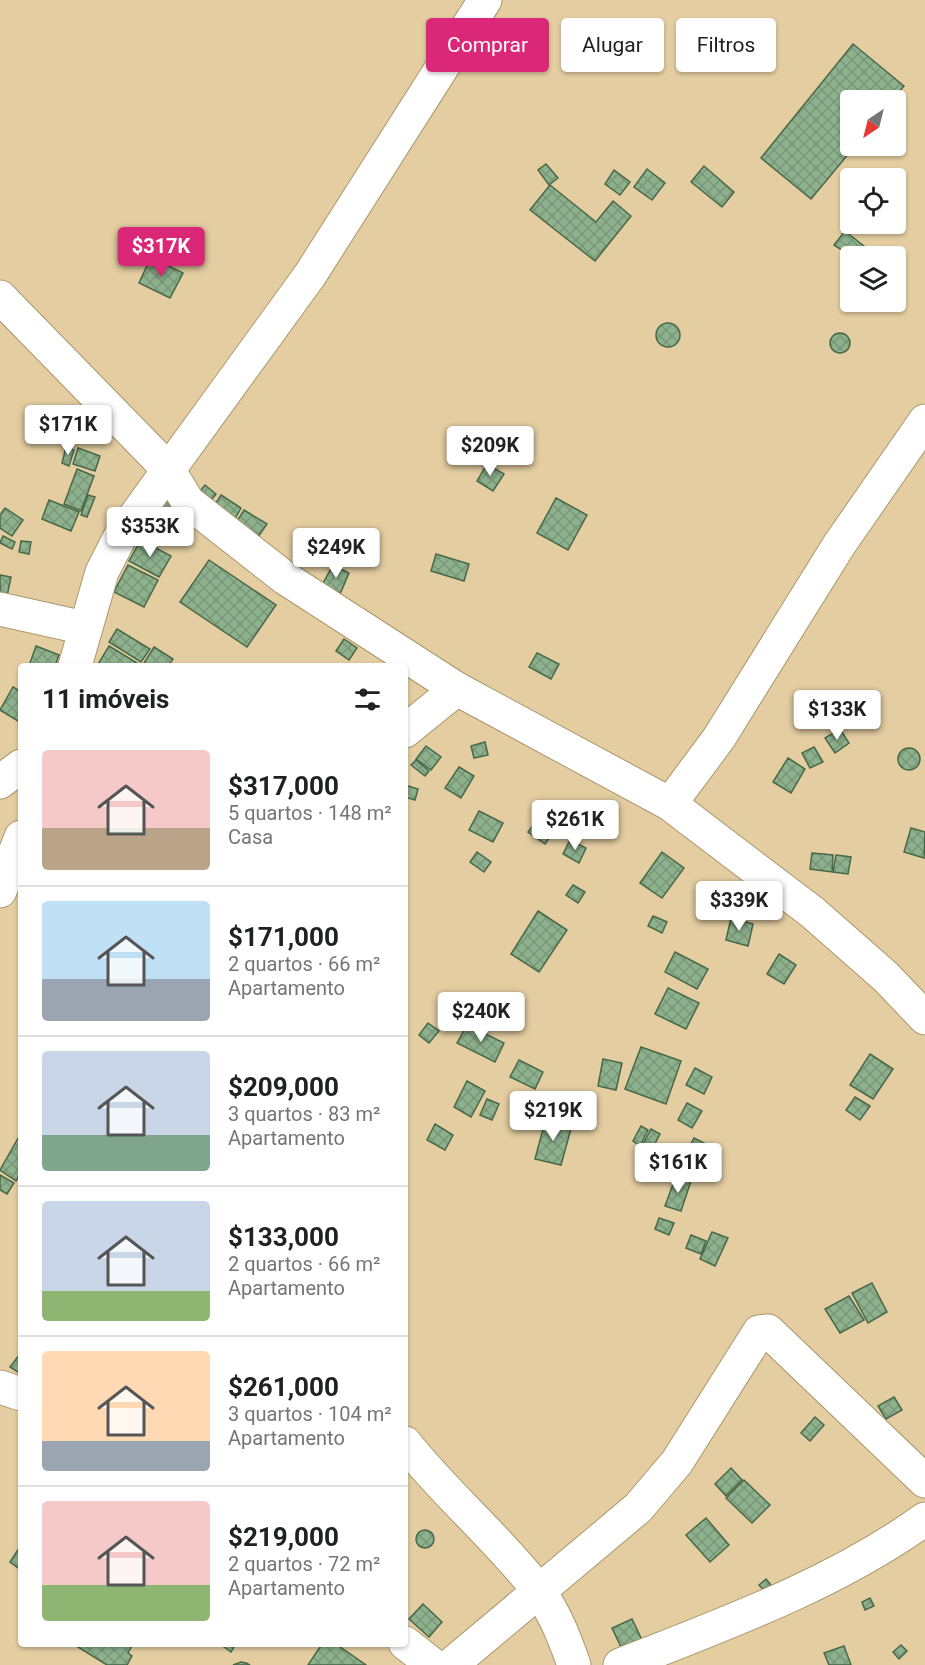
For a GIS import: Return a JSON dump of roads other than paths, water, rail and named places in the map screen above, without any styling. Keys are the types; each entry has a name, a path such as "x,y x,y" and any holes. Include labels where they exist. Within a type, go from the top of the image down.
{"street":[{"path":"76,663 102,572 111,555 168,469 310,275 485,0"},
{"path":"0,297 168,469 188,502 262,562 457,689 670,804 812,912 886,977 925,1018"},
{"path":"670,804 719,738 839,545 925,421"},
{"path":"0,609 85,628"},
{"path":"408,729 457,689"},
{"path":"0,783 18,768"},
{"path":"0,891 18,845"},
{"path":"451,1665 638,1508 677,1462 759,1332 768,1332 925,1481"},
{"path":"0,1387 18,1393"},
{"path":"408,1447 435,1482 538,1591 562,1630 574,1665"},
{"path":"620,1665 725,1623 839,1571 885,1547 925,1519"},
{"path":"408,1645 433,1665"}]}
